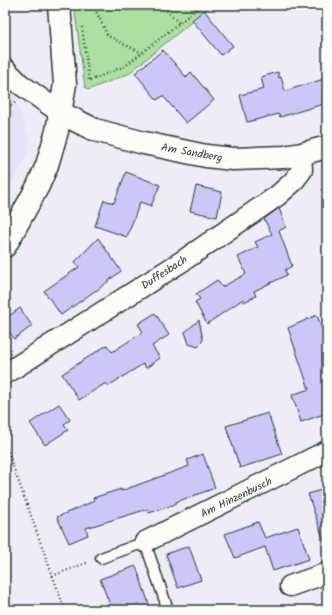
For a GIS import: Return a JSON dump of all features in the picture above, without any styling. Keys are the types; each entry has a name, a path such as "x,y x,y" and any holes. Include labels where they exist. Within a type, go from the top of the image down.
{"main road":[{"path":"5,246 12,236 41,179 47,165 57,131 65,84 59,5"},
{"name":"Am Sandberg","path":"61,113 95,130 144,143 206,156 232,159 284,157 301,154 327,146"}],"street":[{"path":"5,69 24,87 61,113"},
{"name":"Duffesbach","path":"5,374 184,260 277,196 293,182 302,170 301,154"},
{"name":"Am Hinzenbusch","path":"145,542 327,452"},
{"path":"290,586 327,574"}],"lane":[{"path":"101,558 145,542 168,610"}],"path":[{"path":"93,5 108,36 142,53"},
{"path":"160,5 180,24"},
{"path":"81,20 89,81 125,66 180,24 202,5"},
{"path":"5,444 65,610"},
{"path":"52,576 101,558"}],"shaded area":[{"path":"5,85 13,94 30,141 26,156 5,197"}],"green space":[{"path":"74,5 212,5 128,74 88,90 85,87"}],"building":[{"path":"204,10 233,46 221,55 192,20"},
{"path":"163,50 186,77 191,72 214,100 186,123 163,96 157,100 135,73"},
{"path":"278,72 285,91 324,79 327,87 327,103 280,117 279,114 247,122 240,95 264,89 261,77"},
{"path":"126,172 160,185 151,206 140,202 127,237 95,226 104,200 114,203"},
{"path":"196,186 222,192 217,217 190,211"},
{"path":"279,208 286,227 279,231 292,266 285,270 287,275 254,291 256,296 244,302 243,299 207,324 195,302 200,299 196,294 217,280 222,287 246,274 238,257 258,247 255,242 272,234 264,219"},
{"path":"98,238 121,271 96,291 61,315 44,291 79,267 75,262"},
{"path":"20,308 32,326 14,339 5,325 5,319"},
{"path":"155,313 169,335 152,346 160,358 146,368 143,364 108,386 106,383 79,400 62,374 107,345 112,352 143,332 138,324"},
{"path":"317,315 327,344 327,413 301,422 292,395 309,389 288,328"},
{"path":"199,320 203,340 198,347 189,344 185,332"},
{"path":"59,404 70,420 64,424 68,430 45,445 30,423"},
{"path":"268,413 282,454 240,468 226,426"},
{"path":"203,454 215,488 149,513 148,509 86,528 88,535 69,543 57,517 94,501 93,498 121,489 121,491 189,466 187,460"},
{"path":"327,488 327,544 325,544 308,494"},
{"path":"258,522 265,538 298,527 309,559 273,571 265,547 235,558 225,534"},
{"path":"189,546 201,580 178,588 166,554"},
{"path":"136,566 151,610 112,610 100,579"}]}
